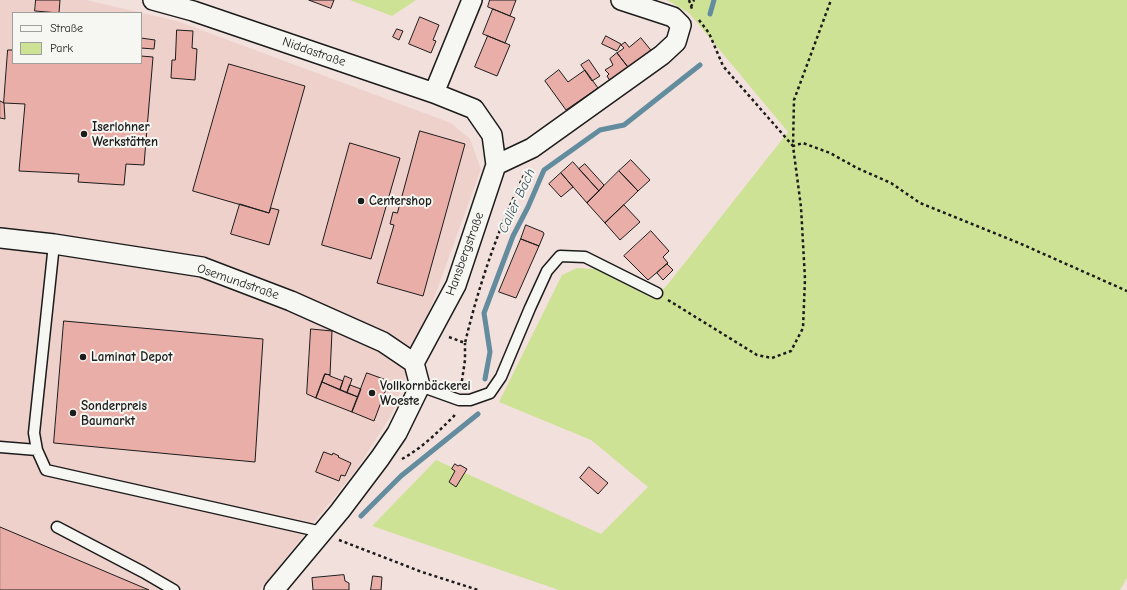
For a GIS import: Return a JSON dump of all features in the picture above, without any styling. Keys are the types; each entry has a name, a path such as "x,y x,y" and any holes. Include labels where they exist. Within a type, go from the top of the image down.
{"street":[{"name":"Niddastraße","path":"153,0 195,5 474,109 492,135 496,165"},
{"path":"434,93 472,0"},
{"path":"496,165 532,148 662,55 676,42 681,25 673,17 621,0"},
{"name":"Hansbergstraße","path":"414,363 456,285 496,165"},
{"name":"Osemundstraße","path":"0,238 54,244 202,267 291,301 383,342 414,363"},
{"path":"274,590 287,581 304,553 328,535 340,512 397,433 420,386 414,363"}],"lane":[{"path":"54,244 34,433 37,450 46,470 328,535"},
{"path":"420,386 459,400 470,400 490,393 501,377 547,271 560,256 585,257 658,293"},
{"path":"0,447 37,450"},
{"path":"57,527 174,590"}],"path":[{"path":"689,0 691,8 709,33 723,66 792,146"},
{"path":"658,293 757,356 772,358 791,351 802,328 805,279 801,207 792,146 794,100 831,0"},
{"path":"792,146 803,142 830,153 857,168 891,183 920,203 1019,243 1127,291"},
{"path":"380,458 403,459 440,431 454,416 459,400 465,360 465,343 485,268 516,190 531,160 532,148"},
{"path":"432,330 465,343"},
{"path":"328,535 422,572 478,590"}],"shaded area":[{"path":"0,0 86,0 138,12 12,12 12,64 142,64 142,13 177,21 451,123 470,139 481,169 392,414 357,469 260,590 0,590"}],"green space":[{"path":"350,0 416,0 392,16"},
{"path":"667,0 1127,0 1127,578 1120,590 559,590 372,526 436,460 601,534 648,487 591,440 499,402 562,275 577,268 595,269 654,299 668,284 788,132 689,13"}],"building":[{"path":"36,0 60,0 59,12 35,11"},
{"path":"309,0 334,0 331,8"},
{"path":"490,0 516,0 510,16 488,7"},
{"path":"493,9 515,18 505,43 483,34"},
{"path":"420,17 439,25 433,40 436,41 431,53 409,44"},
{"path":"397,29 403,31 399,40 393,37"},
{"path":"177,30 193,31 192,48 197,49 195,80 171,78 172,60 175,60"},
{"path":"488,36 510,45 497,76 475,67"},
{"path":"606,36 621,44 617,51 602,44"},
{"path":"142,38 155,40 154,49 142,48"},
{"path":"641,38 654,54 631,71 617,53 624,48 621,45 625,42 629,47"},
{"name":"Iserlohner Werkstätten","path":"8,50 12,50 12,64 142,64 142,56 153,57 144,165 126,164 124,185 78,182 79,174 19,171 25,104 4,103"},
{"path":"617,53 631,71 612,84 607,76 609,74 605,70 613,65 610,59"},
{"path":"589,60 600,76 592,81 581,65"},
{"path":"229,64 305,86 269,213 193,191"},
{"path":"559,70 568,82 585,70 598,88 566,110 545,81"},
{"path":"0,101 4,103 5,119 0,118"},
{"path":"420,131 465,144 423,296 377,283 394,225 390,224 393,212 397,213"},
{"name":"Centershop","path":"350,143 400,158 371,259 322,245"},
{"path":"631,160 650,180 638,191 619,171"},
{"path":"573,162 599,191 587,203 561,173"},
{"path":"585,164 604,185 599,191 579,169"},
{"path":"619,171 638,191 605,223 587,203"},
{"path":"561,173 573,187 561,197 549,184"},
{"path":"240,204 269,213 271,208 279,210 269,245 231,234"},
{"path":"624,205 640,222 620,240 605,223"},
{"path":"526,225 543,232 544,234 539,246 521,239"},
{"path":"651,231 669,251 663,257 668,263 648,280 624,256"},
{"path":"521,239 539,246 516,298 499,292"},
{"path":"667,264 673,270 663,280 657,273"},
{"path":"64,321 263,339 255,462 54,443"},
{"path":"311,329 332,331 330,375 325,374 316,398 307,394"},
{"name":"Vollkornbäckerei Woeste","path":"367,373 389,381 374,421 352,412"},
{"path":"325,374 343,381 340,390 322,382"},
{"path":"345,376 352,379 347,393 340,390"},
{"path":"322,382 358,397 352,412 316,398"},
{"path":"350,385 361,389 358,397 347,393"},
{"path":"324,452 332,455 333,453 351,463 345,476 341,475 339,481 316,472"},
{"path":"455,464 467,469 456,487 449,482 455,471 452,469"},
{"path":"589,467 608,483 598,494 580,478"},
{"path":"0,527 149,590 0,590"},
{"path":"344,575 345,581 349,583 349,590 313,590 312,578"},
{"path":"373,576 382,577 381,590 371,590"}],"waterway":[{"name":"Caller Bach","path":"710,14 714,0"},
{"name":"Caller Bach","path":"485,379 490,352 484,313 513,236 528,207 544,170 600,130 624,125 700,65"},
{"name":"Caller Bach","path":"361,516 401,476 478,414"}],"place":[{"name":"Iserlohner Werkstätten","path":"84,134"},
{"name":"Centershop","path":"361,201"},
{"name":"Laminat Depot","path":"83,357"},
{"name":"Vollkornbäckerei Woeste","path":"372,393"},
{"name":"Sonderpreis Baumarkt","path":"73,413"}]}
